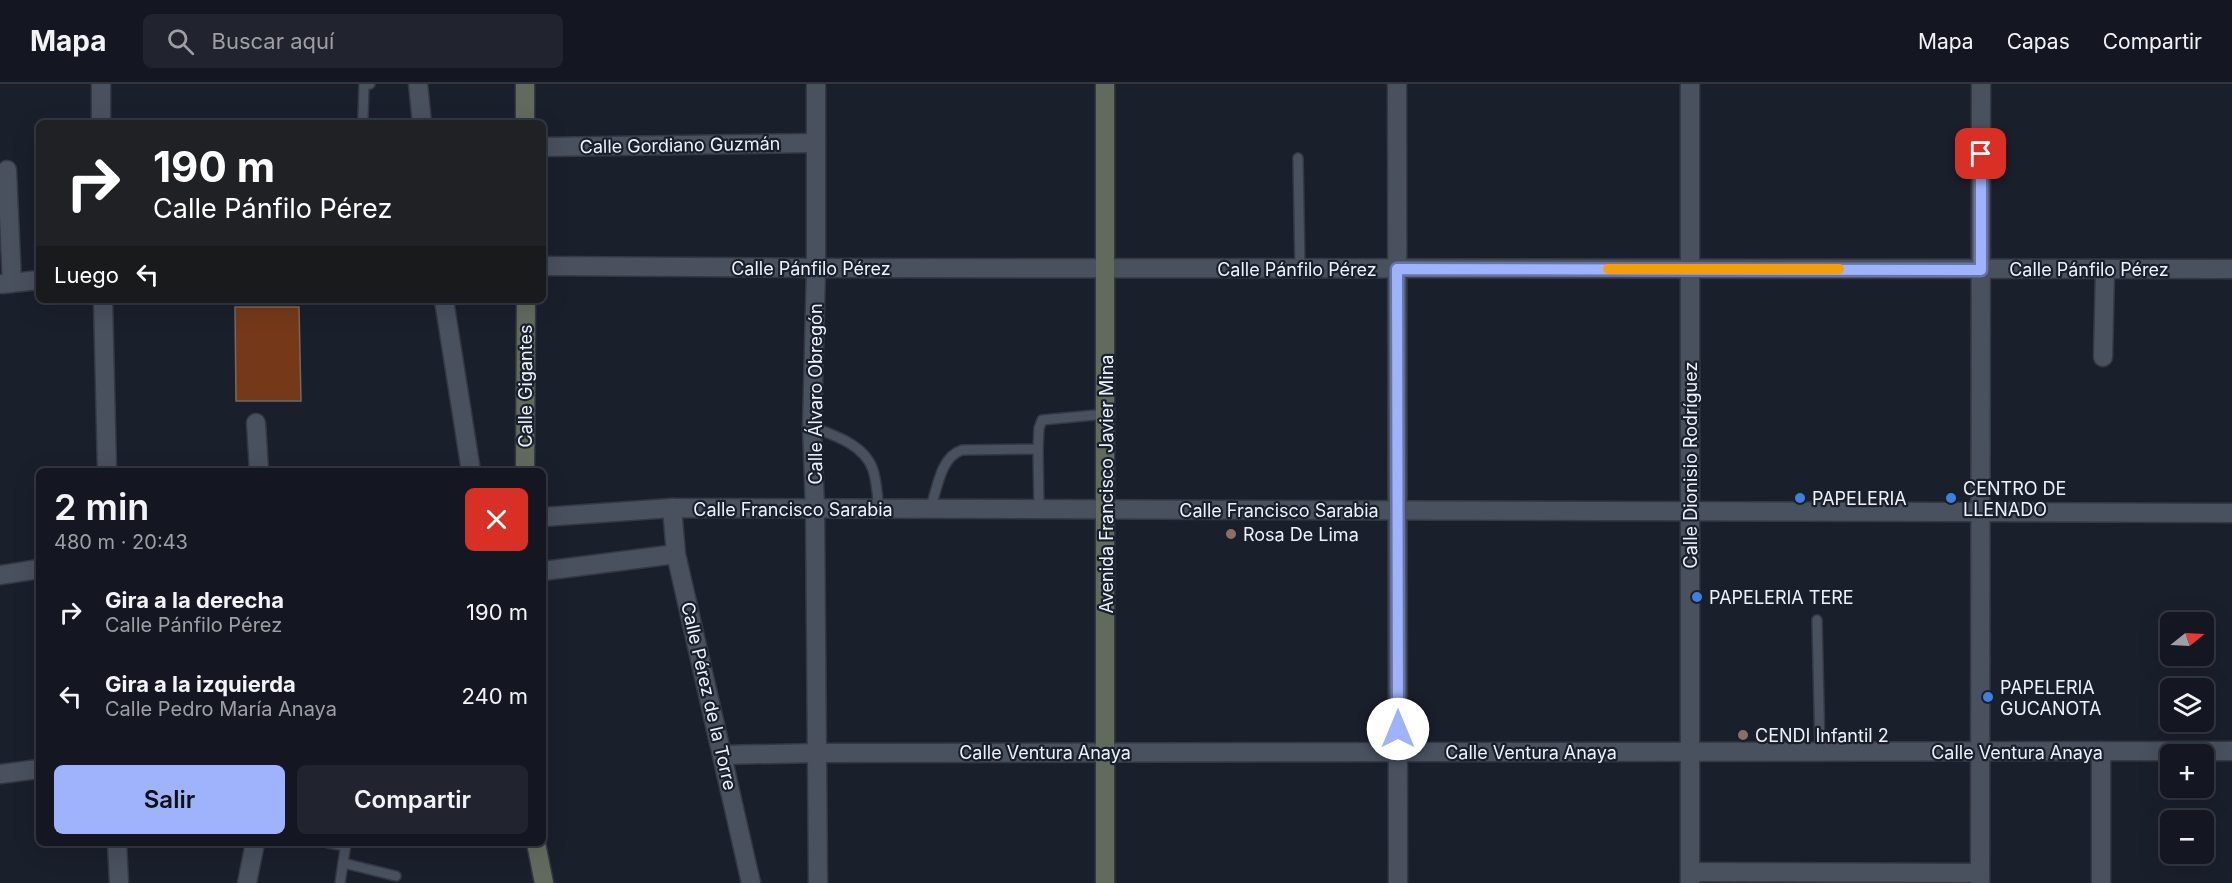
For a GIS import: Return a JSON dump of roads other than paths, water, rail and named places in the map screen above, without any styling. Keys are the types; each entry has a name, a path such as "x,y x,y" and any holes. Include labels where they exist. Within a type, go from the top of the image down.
{"main road":[{"path":"525,84 525,120"},
{"name":"Avenida Francisco Javier Mina","path":"1105,84 1107,752 1105,883"},
{"name":"Calle Gigantes","path":"525,468 526,303"},
{"path":"537,846 544,883"}],"street":[{"path":"101,84 101,120"},
{"path":"418,84 422,120"},
{"name":"Calle Álvaro Obregón","path":"816,84 816,268 812,427 815,509 818,883"},
{"path":"1397,84 1398,883"},
{"name":"Calle Dionisio Rodríguez","path":"1690,84 1690,878"},
{"path":"1690,878 1980,878 1981,84"},
{"name":"Calle Gordiano Guzmán","path":"546,147 816,143"},
{"path":"7,170 6,283 36,280"},
{"name":"Calle Pánfilo Pérez","path":"546,266 1106,269 2232,269"},
{"path":"2103,357 2105,269"},
{"path":"103,303 107,468"},
{"path":"444,303 471,468"},
{"path":"256,423 259,468"},
{"name":"Calle Francisco Sarabia","path":"546,517 672,508 2232,513"},
{"name":"Calle Pérez de la Torre","path":"672,508 676,554 751,883"},
{"path":"546,571 676,554"},
{"path":"0,575 36,569"},
{"name":"Calle Ventura Anaya","path":"722,756 818,753 1107,752 2232,752"},
{"path":"2101,752 2101,883"},
{"path":"0,774 36,769"},
{"path":"118,846 119,883"},
{"path":"247,883 254,846"}],"lane":[{"path":"363,117 364,85 370,84"},
{"path":"1298,158 1300,269"},
{"path":"1039,509 1038,449 1041,420 1106,414"},
{"path":"812,427 841,438 863,454 872,468 879,508"},
{"path":"930,510 946,463 956,452 1038,449"},
{"path":"1817,620 1820,752"},
{"path":"340,883 346,846"},
{"path":"343,863 396,876"}],"place":[{"name":"PAPELERIA","path":"1800,498"},
{"name":"CENTRO DE LLENADO","path":"1951,498"},
{"name":"Rosa De Lima","path":"1231,534"},
{"name":"PAPELERIA TERE","path":"1697,597"},
{"name":"PAPELERIA GUCANOTA","path":"1988,697"},
{"name":"CENDI Infantil 2","path":"1743,735"}]}
